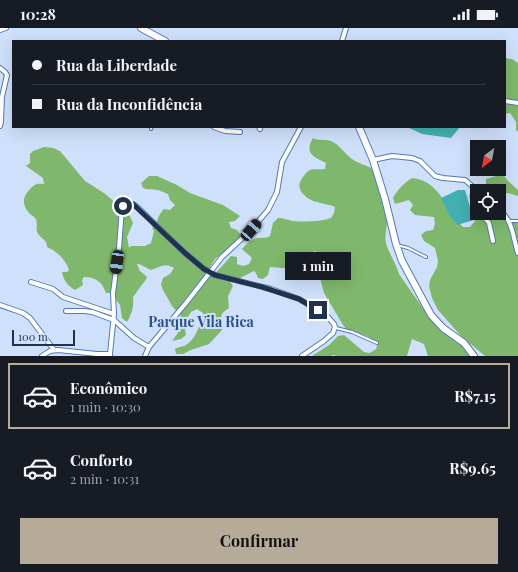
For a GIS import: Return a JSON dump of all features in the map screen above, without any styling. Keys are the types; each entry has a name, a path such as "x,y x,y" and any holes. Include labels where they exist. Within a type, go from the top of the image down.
{"main road":[{"path":"141,28 163,40"},
{"path":"359,128 373,160 402,261 431,315 443,328 464,343 474,356"}],"street":[{"path":"0,30 6,28"},
{"path":"342,40 346,28"},
{"path":"0,68 7,76 2,97 0,126"},
{"path":"506,100 518,103"},
{"path":"217,128 225,131 240,132"},
{"path":"145,356 149,347 224,254 251,230 272,203 277,192 282,162 300,128"},
{"path":"373,160 392,156 412,158 420,161 435,176 467,181 470,184"},
{"path":"42,356 54,350 110,355 114,320 113,293 119,248 122,208 126,203 130,203 137,207 197,265 210,273 271,289 299,299 327,316 333,322 335,328 332,334 302,356"},
{"path":"506,217 513,230 518,253"},
{"path":"487,220 489,223 493,241"},
{"path":"31,282 53,289 63,297 114,314"},
{"path":"0,305 23,313 30,318 54,350"},
{"path":"66,311 88,312 114,320 134,338 149,347"}],"lane":[{"path":"509,221 518,221"},
{"path":"396,244 426,257"},
{"path":"335,328 352,332 377,343"}],"shaded area":[{"path":"506,58 512,59 518,63 518,132 516,130 516,122 510,113 506,114"},
{"path":"409,128 459,128 451,138 422,134"},
{"path":"313,138 331,141 340,147 352,159 376,172 387,218 385,236 386,243 399,274 429,317 447,329 470,356 428,356 424,344 412,339 407,356 312,356 329,345 338,336 344,335 364,352 370,353 376,349 378,343 367,336 347,330 343,325 324,293 320,278 313,272 319,263 320,256 316,251 309,253 296,269 270,267 268,275 263,279 258,278 254,271 240,278 229,278 233,286 228,296 229,308 221,315 223,326 222,330 209,344 183,354 176,354 175,349 188,344 191,341 199,327 203,313 197,309 191,312 184,323 186,335 181,339 172,341 178,333 175,326 181,316 172,306 161,285 163,278 170,274 174,268 165,265 151,270 137,264 140,271 147,278 133,297 132,310 127,322 122,318 120,305 111,293 106,293 103,286 95,279 84,277 82,280 83,285 75,290 68,284 62,272 67,272 69,270 66,263 58,253 47,247 46,241 40,237 37,231 36,220 27,211 24,205 25,196 29,190 36,184 44,184 43,178 26,166 30,163 30,154 33,151 44,147 53,148 60,151 85,181 104,193 117,204 123,206 128,212 133,223 127,237 129,248 131,246 145,246 151,243 154,231 152,228 160,214 164,209 170,210 175,205 170,200 168,194 158,190 143,188 141,183 149,176 157,176 190,193 223,205 240,216 235,221 229,222 231,228 237,230 241,236 226,251 215,259 207,272 213,276 231,256 237,257 237,264 243,266 249,264 252,258 242,249 253,239 270,236 273,223 278,218 307,222 331,218 335,207 309,199 303,194 300,187 301,180 306,173 313,169 325,169 326,163 317,159 311,154 309,147"},
{"path":"496,176 504,176 518,190 518,196 506,193 506,184 486,184 486,179"},
{"path":"412,178 429,184 442,197 463,227 470,227 475,220 506,220 506,215 514,223 518,222 518,356 485,356 461,336 438,310 432,298 429,286 438,261 435,248 424,241 421,235 426,231 433,230 435,224 434,217 415,215 410,210 413,205 409,200 395,204 393,198 406,182"},
{"path":"458,190 465,190 470,207 470,220 474,220 457,225 450,217 441,198"}],"district":[{"name":"Parque Vila Rica","path":"201,322"}],"route":[{"path":"123,206 126,203 133,204 197,265 210,273 286,294 299,299 318,310"}]}
